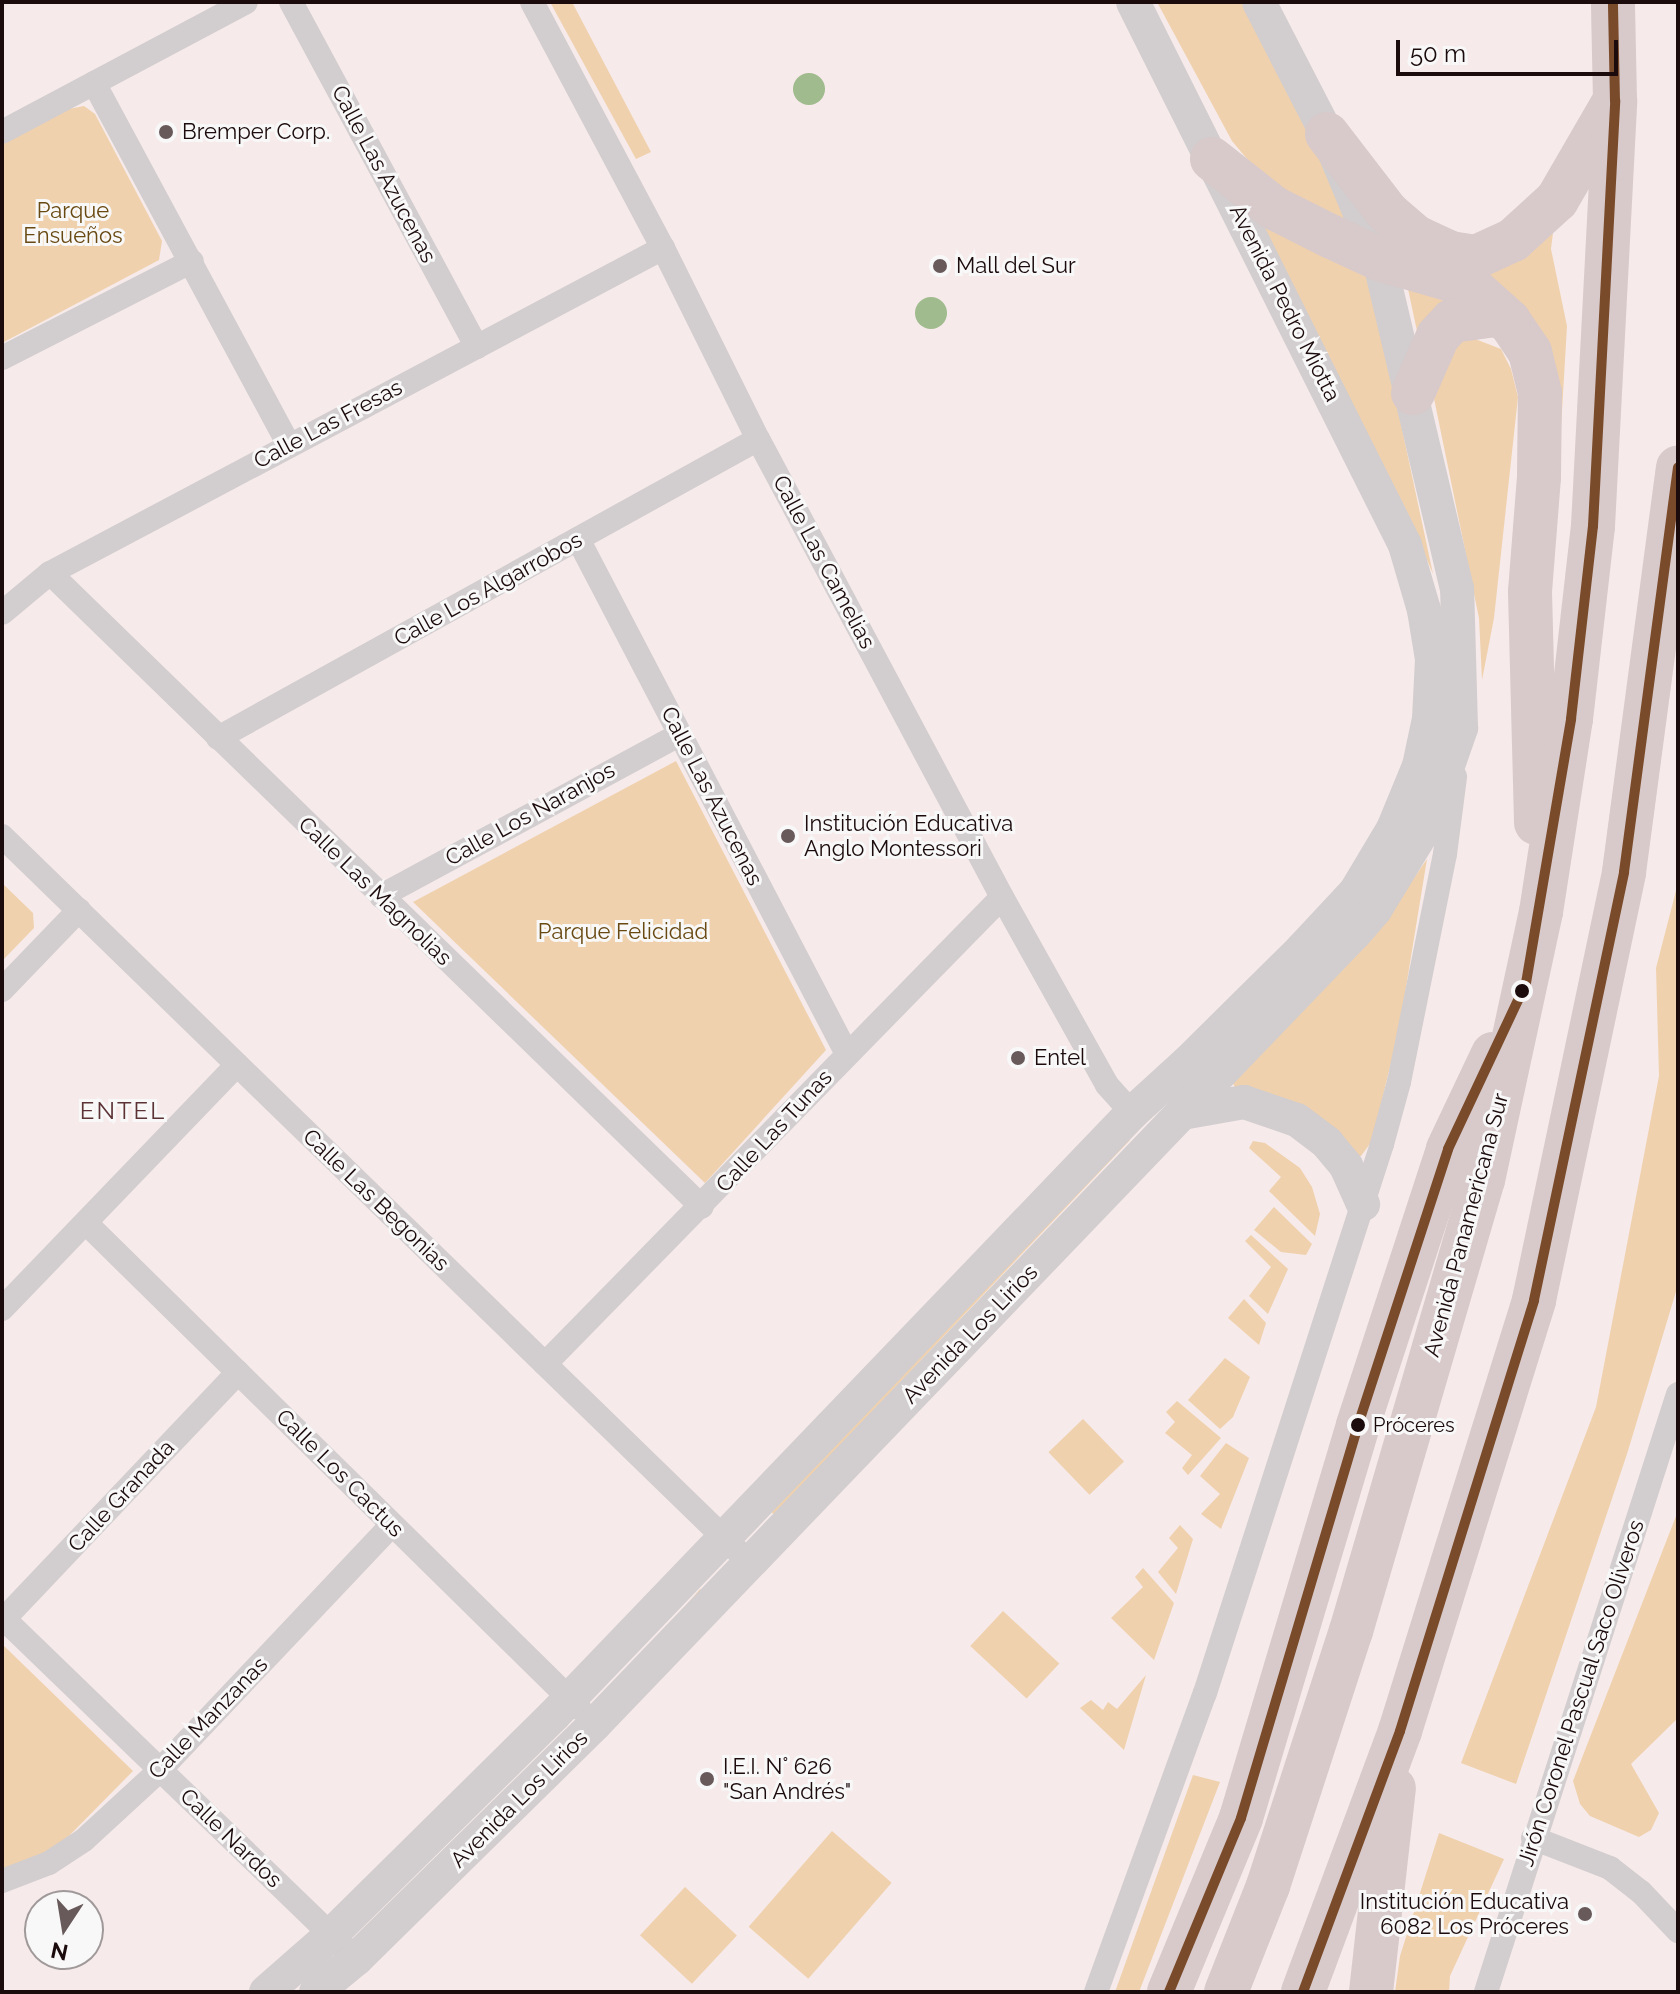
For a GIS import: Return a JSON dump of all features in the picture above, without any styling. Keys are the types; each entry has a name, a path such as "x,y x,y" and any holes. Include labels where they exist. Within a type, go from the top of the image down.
{"highway":[{"name":"Avenida Panamericana Sur","path":"1226,1992 1268,1886 1351,1631 1483,1180 1541,912 1571,719 1593,526 1615,101 1613,2"},
{"path":"1327,134 1387,212 1416,237 1450,253 1476,257 1513,240 1557,200 1615,101"},
{"path":"1212,159 1274,208 1379,259 1469,285 1509,321 1530,352 1540,393 1539,477 1530,606 1541,912"},
{"path":"1413,393 1438,336 1452,321 1496,315 1509,321"},
{"path":"1303,1992 1400,1731 1534,1300 1624,872 1678,468"},
{"path":"1169,1992 1241,1818 1358,1425 1448,1149 1526,983"},
{"path":"1371,1992 1386,1885 1400,1731"}],"main road":[{"name":"Avenida Pedro Miotta","path":"1133,2 1405,545 1424,610"},
{"path":"1259,2 1327,134 1379,259 1413,393"},
{"name":"Avenida Los Lirios","path":"316,1992 356,1959 595,1724 1375,910 1428,823 1461,728 1457,589 1413,393"},
{"name":"Avenida Los Lirios","path":"266,1992 331,1935 569,1698 1132,1113 1199,1052 1356,891 1393,829 1419,766 1429,719 1432,659 1424,610"},
{"path":"1182,1113 1244,1102 1297,1120 1327,1143 1346,1166 1363,1204"}],"street":[{"path":"2,132 246,2"},
{"name":"Calle Las Azucenas","path":"291,2 477,347"},
{"name":"Calle Las Camelias","path":"532,2 663,248 758,439 1002,897 1107,1085 1132,1113"},
{"path":"94,83 288,444"},
{"name":"Calle Las Fresas","path":"2,613 50,573 288,444 663,248"},
{"path":"2,358 192,261"},
{"name":"Calle Los Algarrobos","path":"218,738 758,439"},
{"name":"Calle Las Azucenas","path":"578,539 847,1054"},
{"name":"Calle Las Magnolias","path":"50,573 702,1207"},
{"path":"1096,1992 1205,1693 1363,1204 1399,1082 1445,854 1461,728"},
{"name":"Calle Los Naranjos","path":"381,896 680,734"},
{"name":"Calle Las Begonias","path":"2,836 751,1564"},
{"name":"Calle Las Tunas","path":"545,1364 702,1207 1002,897"},
{"path":"2,990 79,910"},
{"path":"2,1309 237,1065"},
{"name":"Calle Los Cactus","path":"86,1223 595,1724"},
{"name":"Calle Granada","path":"3,1618 238,1372"},
{"name":"Jirón Coronel Pascual Saco Oliveros","path":"1486,1992 1678,1394"},
{"name":"Calle Manzanas","path":"2,1881 49,1863 84,1840 160,1770 392,1525"},
{"name":"Calle Nardos","path":"3,1618 356,1959"},
{"path":"1533,1838 1610,1868 1641,1892 1678,1931"}],"green space":[{"path":"550,2 572,2 651,152 636,159"},
{"path":"1157,2 1243,2 1263,35 1347,216 1342,223 1268,184 1232,141"},
{"name":"Parque Ensueños","path":"84,106 95,114 162,241 159,260 2,343 2,143 64,110"},
{"path":"1555,216 1551,249 1567,326 1561,428 1473,272"},
{"path":"1258,221 1370,279 1433,574 1407,512"},
{"path":"1408,289 1458,304 1417,331"},
{"path":"1470,337 1501,349 1511,369 1518,397 1494,618 1482,680 1479,618 1430,379 1444,348"},
{"name":"Parque Felicidad","path":"676,761 826,1050 705,1183 413,902"},
{"path":"1427,859 1399,1030 1372,1141 1361,1156 1352,1155 1236,1090 1233,1083 1372,939"},
{"path":"2,883 33,913 34,928 2,961"},
{"path":"1678,883 1678,1285 1627,1454 1516,1784 1461,1763 1596,1407 1659,1076 1656,968"},
{"path":"1127,1137 1130,1140 774,1515 769,1509"},
{"path":"1253,1141 1265,1143 1300,1168 1312,1187 1320,1214 1315,1236 1269,1191 1281,1177 1249,1148"},
{"path":"1274,1207 1312,1244 1306,1255 1281,1252 1254,1230"},
{"path":"1251,1235 1288,1269 1268,1314 1249,1296 1271,1267 1245,1241"},
{"path":"1244,1299 1266,1323 1259,1345 1228,1318"},
{"path":"1225,1358 1250,1377 1233,1417 1220,1429 1188,1400"},
{"path":"1177,1401 1221,1438 1188,1475 1182,1468 1192,1455 1165,1433 1175,1422 1166,1412"},
{"path":"1083,1419 1124,1461 1089,1495 1048,1452"},
{"path":"1226,1443 1249,1458 1221,1529 1201,1514 1220,1494 1200,1476"},
{"path":"1678,1511 1678,1718 1631,1764 1659,1813 1651,1830 1639,1837 1590,1816 1580,1804 1573,1781"},
{"path":"1180,1525 1193,1539 1176,1594 1158,1572 1178,1548 1169,1538"},
{"path":"1143,1568 1174,1603 1154,1660 1111,1618 1143,1587 1135,1577"},
{"path":"700,1589 706,1594 618,1699 612,1694"},
{"path":"1003,1611 1059,1664 1027,1699 970,1646"},
{"path":"2,1644 133,1771 60,1845 2,1872"},
{"path":"1146,1675 1124,1750 1080,1708 1091,1700 1103,1710 1108,1702 1117,1709"},
{"path":"1193,1775 1220,1782 1139,1992 1115,1992"},
{"path":"832,1831 892,1883 808,1979 749,1927"},
{"path":"1439,1833 1504,1859 1450,1976 1449,1992 1395,1992 1400,1956"},
{"path":"685,1887 737,1935 692,1984 640,1935"}],"shaded area":[{"path":"809,73 820,78 825,89 820,100 809,105 798,100 793,89 798,78"},
{"path":"931,297 942,302 947,313 942,324 931,329 920,324 915,313 920,302"}],"transit line":[{"path":"1169,1992 1241,1818 1358,1425 1448,1149 1526,983 1571,719 1593,526 1615,101 1613,2"},
{"path":"1303,1992 1400,1731 1534,1300 1624,872 1678,468"}],"place":[{"name":"Bremper Corp.","path":"166,132"},
{"name":"Mall del Sur","path":"940,266"},
{"name":"Institución Educativa Anglo Montessori","path":"788,836"},
{"name":"Entel","path":"1018,1058"},
{"name":"Próceres","path":"1358,1425"},
{"name":"I.E.I. N° 626 \"San Andrés\"","path":"707,1779"},
{"name":"Institución Educativa 6082 Los Próceres","path":"1585,1914"}],"district":[{"name":"ENTEL","path":"123,1111"}]}
